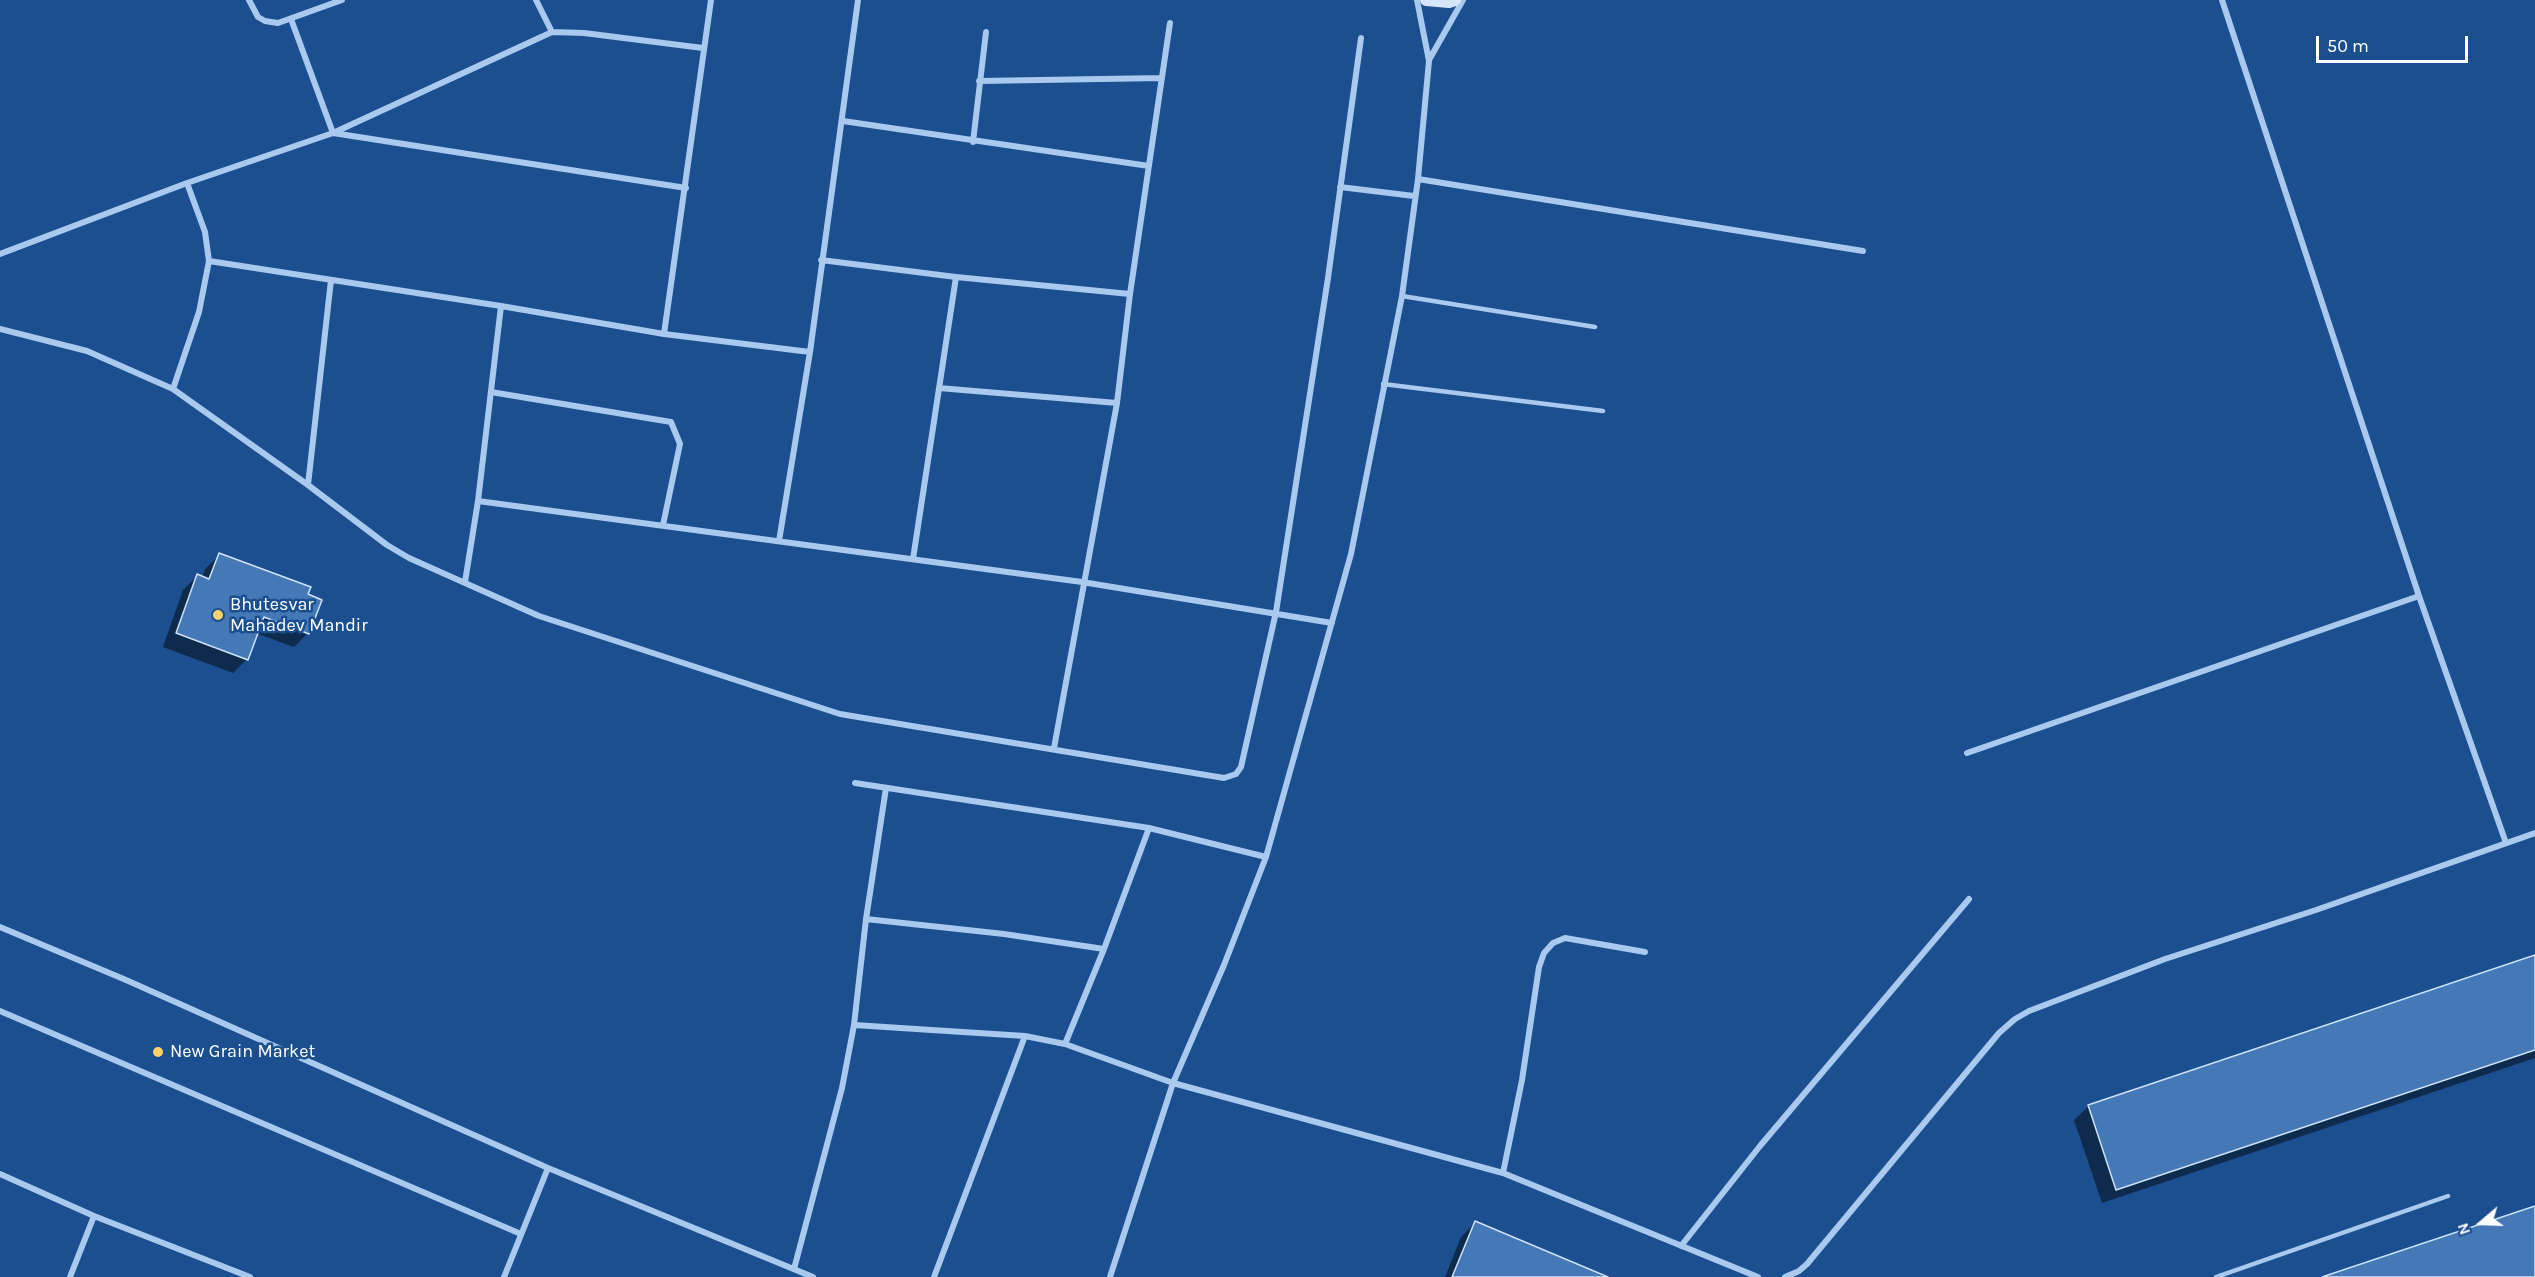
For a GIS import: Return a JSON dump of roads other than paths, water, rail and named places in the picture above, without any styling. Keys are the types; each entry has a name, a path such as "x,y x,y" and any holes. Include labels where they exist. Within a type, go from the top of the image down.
{"main road":[{"path":"1426,0 1449,2 1455,0"}],"street":[{"path":"249,0 258,17 265,21 278,23 342,0"},
{"path":"536,0 552,32"},
{"path":"664,334 711,0"},
{"path":"779,541 810,352 858,0"},
{"path":"1110,1277 1173,1083 1224,964 1266,857 1351,554 1402,296 1418,178 1429,61 1417,0"},
{"path":"1429,61 1463,0"},
{"path":"2222,0 2419,596 2506,843"},
{"path":"291,19 333,133"},
{"path":"1054,748 1082,582 1117,403 1130,294 1170,23"},
{"path":"0,254 187,183 333,133 552,32 584,33 704,48"},
{"path":"973,142 986,32"},
{"path":"0,329 87,351 173,389 308,485 387,545 409,558 540,616 840,714 1054,748 1209,778 1224,778 1236,774 1241,767 1276,612 1361,38"},
{"path":"979,81 1162,78"},
{"path":"843,121 973,142 1149,166"},
{"path":"333,133 686,188"},
{"path":"1418,178 1863,251"},
{"path":"173,389 199,312 209,261 205,232 187,183"},
{"path":"1340,187 1414,196"},
{"path":"821,260 956,277 1130,294"},
{"path":"209,261 501,306 664,334 810,352"},
{"path":"914,559 956,277"},
{"path":"308,485 331,280"},
{"path":"465,582 478,501 501,306"},
{"path":"939,388 1117,403"},
{"path":"491,392 671,422 680,444 663,525"},
{"path":"478,501 1082,582 1332,623"},
{"path":"1967,753 2419,596"},
{"path":"855,783 1149,828 1266,857"},
{"path":"794,1269 842,1088 854,1025 866,919 886,788"},
{"path":"1065,1044 1104,949 1149,828"},
{"path":"1785,1277 1799,1271 1807,1264 1999,1033 2015,1019 2029,1011 2164,959 2316,910 2535,833"},
{"path":"1681,1246 1772,1132 1969,899"},
{"path":"866,919 1004,934 1104,949"},
{"path":"0,927 126,980 548,1168 813,1277"},
{"path":"1503,1173 1522,1080 1539,967 1544,953 1553,943 1565,938 1645,952"},
{"path":"0,1011 521,1234"},
{"path":"854,1025 1024,1036 1065,1044 1173,1083 1503,1173 1758,1277"},
{"path":"934,1277 1024,1036"},
{"path":"504,1277 548,1168"},
{"path":"0,1174 94,1216 250,1277"},
{"path":"70,1277 94,1216"}],"lane":[{"path":"1402,296 1595,327"},
{"path":"1383,384 1603,411"},
{"path":"2216,1277 2448,1196"}],"place":[{"name":"Bhutesvar Mahadev Mandir","path":"218,615"},
{"name":"New Grain Market","path":"158,1052"}]}
